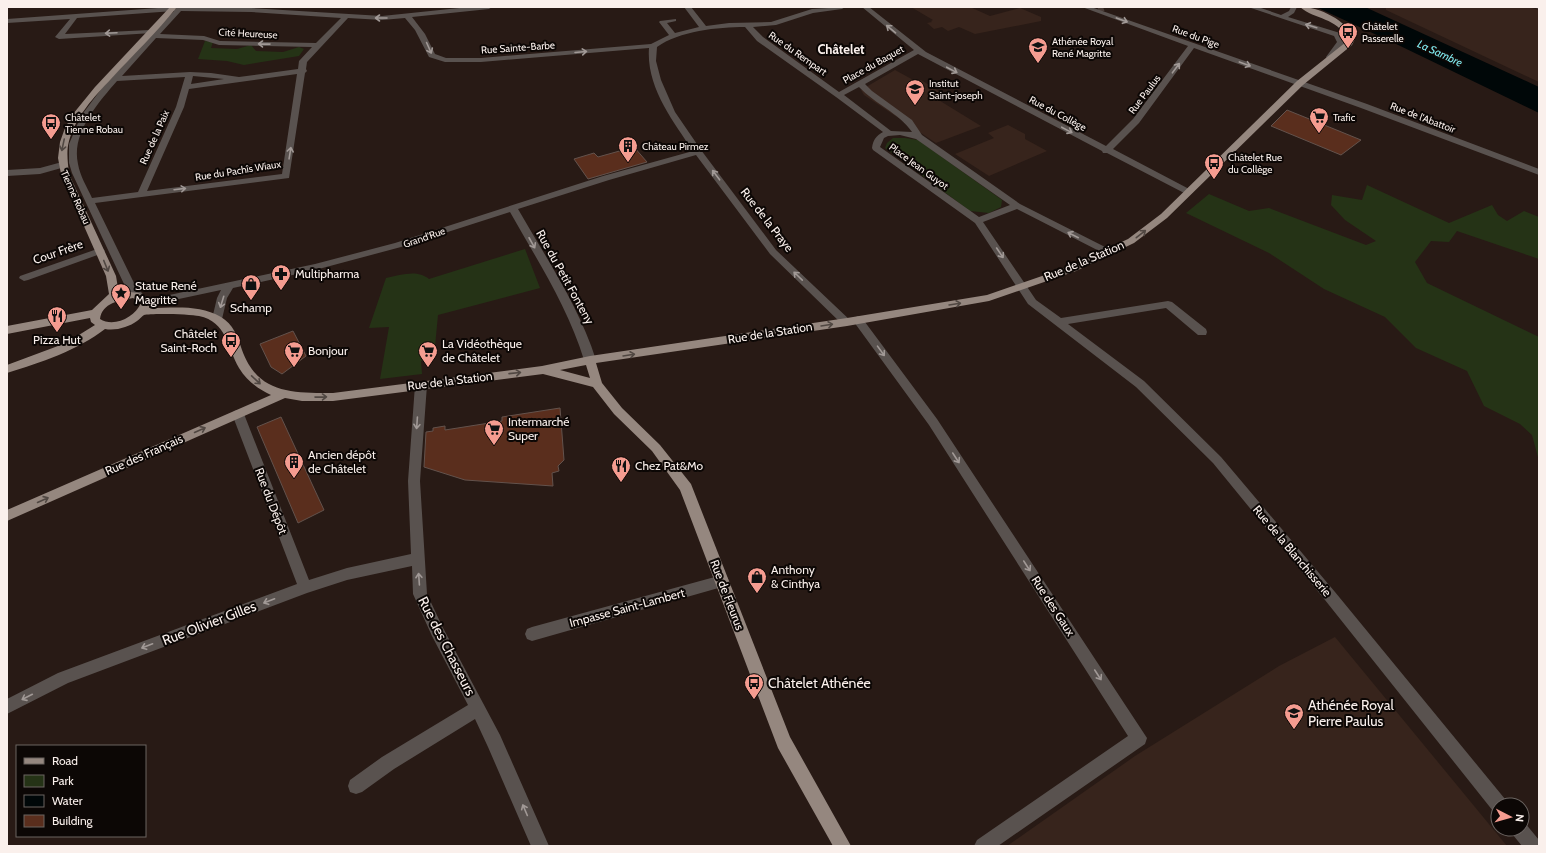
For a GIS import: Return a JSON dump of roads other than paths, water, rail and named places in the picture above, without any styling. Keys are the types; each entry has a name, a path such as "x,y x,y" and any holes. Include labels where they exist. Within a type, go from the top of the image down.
{"main road":[{"name":"Rue de la Station","path":"217,319 232,336 239,356 252,376 264,388 282,395 303,397 333,396 542,370 590,358 852,321 989,298 1072,269 1131,241 1164,216 1300,83 1330,57 1344,48 1351,39 1349,33 1337,23 1303,7"},
{"name":"Tienne Robau","path":"109,301 114,294 111,276 68,183 62,165 63,146 73,120 86,102 177,8"},
{"path":"142,304 136,317 119,324 103,325 95,320 96,313 102,306 109,301 125,296 142,304 204,314 217,319"},
{"path":"7,330 96,313"},
{"path":"7,369 73,344 92,335 103,325"},
{"name":"Rue de Fleurus","path":"590,358 597,384 618,411 656,448 686,488 784,742 842,846"},
{"path":"542,370 552,371 597,384"},
{"name":"Rue des Français","path":"7,516 282,395"}],"street":[{"path":"7,21 177,8 245,10 382,18 461,8 489,7"},
{"path":"687,7 705,29"},
{"path":"653,46 658,42 674,36 705,29 728,25 748,26 772,24 816,9 828,10 842,7"},
{"name":"Rue du Collège","path":"865,7 917,51 1106,151 1188,192"},
{"name":"Rue du Pige","path":"1085,7 1300,83"},
{"path":"1251,7 1337,34 1341,42 1330,57"},
{"path":"1282,17 1292,12 1294,7"},
{"name":"Cité Heureuse","path":"75,16 59,37 111,33 153,34 204,38 219,43 317,45"},
{"name":"Rue du Pachîs Wiaux","path":"90,201 286,176 303,71 303,61 346,16"},
{"name":"Rue Sainte-Barbe","path":"407,16 413,21 425,40 432,55 445,60 481,60 653,46"},
{"path":"674,20 662,22 674,36"},
{"name":"Rue du Rempart","path":"748,26 760,39 839,95 889,133"},
{"name":"Tienne Robau","path":"142,304 129,284 81,184 73,163 73,144 85,116 153,34"},
{"name":"Rue Paulus","path":"1106,151 1136,121 1193,45"},
{"name":"Rue de la Praye","path":"653,46 652,61 657,80 671,112 698,152 773,252 852,321"},
{"name":"Place du Baquet","path":"839,95 917,51"},
{"path":"186,88 303,71"},
{"path":"116,79 190,74 211,75 241,80"},
{"name":"Rue de la Paix","path":"141,195 180,107 190,74"},
{"path":"860,83 869,94 909,122 919,137"},
{"name":"Rue de l'Abattoir","path":"1300,83 1539,172"},
{"name":"Place Jean Guyot","path":"978,221 876,148 876,143 880,137 889,133 905,132 919,137 1017,206 1108,252"},
{"name":"Grand'Rue","path":"142,304 315,267 398,245 606,178 698,152"},
{"path":"7,174 40,171 62,165"},
{"path":"978,221 1017,206"},
{"name":"Rue du Petit Fonteny","path":"513,209 569,306 582,334 590,358"},
{"name":"Rue de la Blanchisserie","path":"978,221 1032,302 1140,384 1217,460 1330,596 1493,797"},
{"name":"Cour Frère","path":"24,278 100,251"},
{"path":"217,319 222,298 229,286"},
{"path":"1060,322 1168,304 1202,332"},
{"name":"Rue des Gaux","path":"852,321 933,422 1139,738 983,846"},
{"name":"Rue des Chasseurs","path":"421,385 414,480 420,594 437,631 501,755 540,846"},
{"name":"Rue du Dépôt","path":"238,414 305,587"},
{"name":"Rue Olivier Gilles","path":"7,707 63,678 305,587 347,574 417,559"},
{"name":"Impasse Saint-Lambert","path":"532,634 722,581"},
{"path":"356,786 388,764 478,708"},
{"path":"1525,837 1533,846"}],"water":[{"name":"La Sambre","path":"1316,7 1365,7 1539,87 1539,113 1392,42"}],"tunnel":[{"path":"1098,9 1103,7"}],"place":[{"name":"Châtelet Passerelle","path":"1348,49"},
{"name":"Athénée Royal René Magritte","path":"1038,64"},
{"name":"Institut Saint-joseph","path":"915,106"},
{"name":"Trafic","path":"1319,134"},
{"name":"Châtelet Tienne Robau","path":"51,140"},
{"name":"Château Pirmez","path":"628,163"},
{"name":"Châtelet Rue du Collège","path":"1214,180"},
{"name":"Multipharma","path":"281,291"},
{"name":"Schamp","path":"251,301"},
{"name":"Statue René Magritte","path":"121,310"},
{"name":"Pizza Hut","path":"57,333"},
{"name":"Châtelet Saint-Roch","path":"231,358"},
{"name":"Bonjour","path":"294,368"},
{"name":"La Vidéothèque de Châtelet","path":"428,368"},
{"name":"Intermarché Super","path":"494,446"},
{"name":"Ancien dépôt de Châtelet","path":"294,479"},
{"name":"Chez Pat&Mo","path":"621,483"},
{"name":"Anthony & Cinthya","path":"757,594"},
{"name":"Châtelet Athénée","path":"754,700"},
{"name":"Athénée Royal Pierre Paulus","path":"1294,730"}],"district":[{"name":"Châtelet","path":"841,49"}]}
